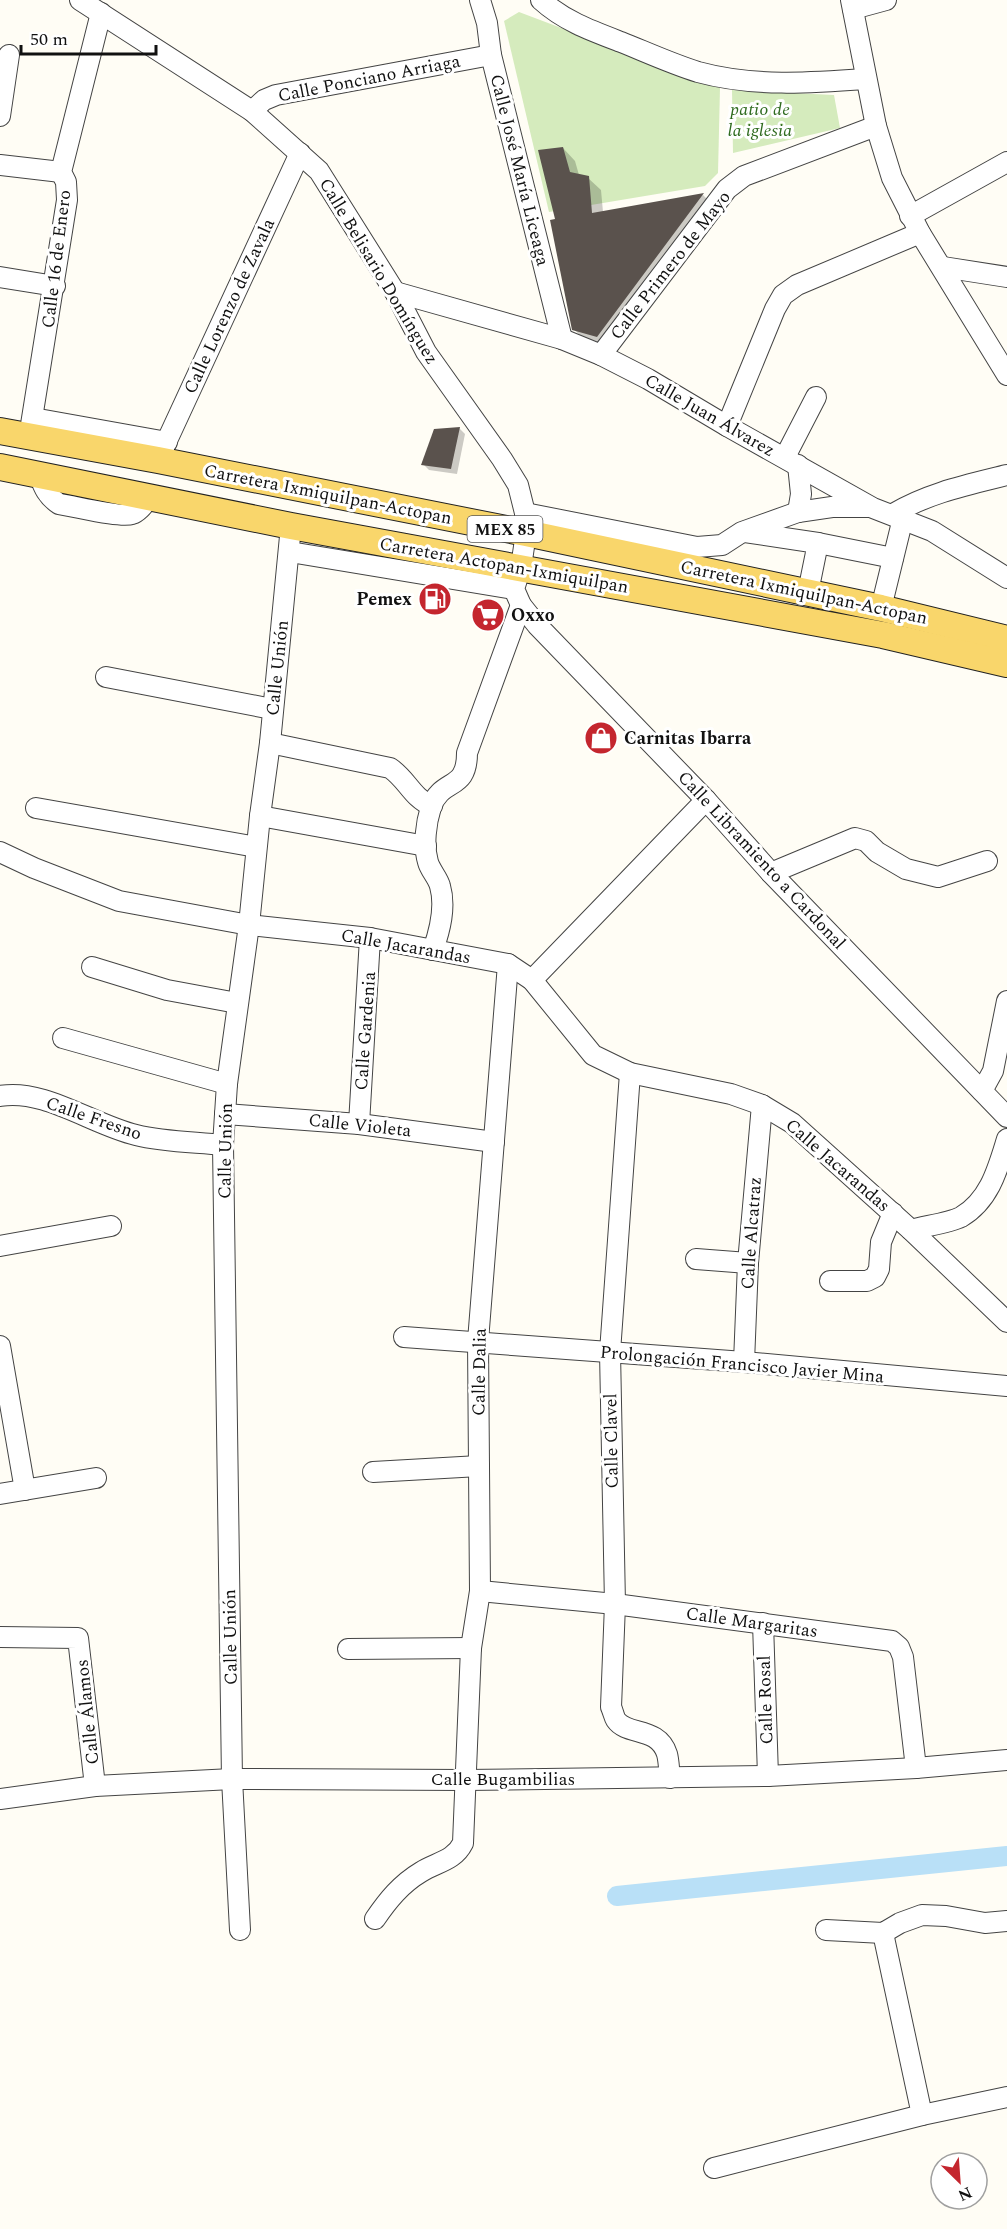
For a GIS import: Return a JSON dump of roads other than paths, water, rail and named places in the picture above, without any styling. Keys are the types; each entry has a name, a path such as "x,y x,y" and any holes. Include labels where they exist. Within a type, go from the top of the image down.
{"main road":[{"name":"Carretera Ixmiquilpan-Actopan","path":"0,431 31,428 163,451 526,523 1007,639"},
{"name":"Carretera Actopan-Ixmiquilpan","path":"0,467 291,526 518,587 883,635 1007,664"}],"street":[{"path":"541,0 553,12 579,26 698,72 751,81 797,84 866,79"},
{"path":"886,0 852,5 876,126 892,178 915,225 943,267 1007,375"},
{"name":"Calle José María Liceaga","path":"485,2 491,55 562,339"},
{"name":"Calle Belisario Domínguez","path":"90,4 252,111 319,171 395,292 426,352 518,485 526,523"},
{"name":"Calle 16 de Enero","path":"31,428 67,200 66,182 61,172 90,4"},
{"path":"0,116 9,55"},
{"name":"Calle Ponciano Arriaga","path":"252,111 264,100 276,95 491,55"},
{"name":"Calle Primero de Mayo","path":"601,355 727,189 744,176 876,126"},
{"name":"Calle Lorenzo de Zavala","path":"163,451 300,153"},
{"path":"727,426 775,309 783,295 797,285 915,225 1007,162"},
{"path":"0,165 61,172"},
{"path":"943,267 1007,277"},
{"path":"0,277 55,286"},
{"name":"Calle Juan Álvarez","path":"395,292 562,339 601,355 648,379 873,508 932,531 1007,578"},
{"path":"798,512 801,494 791,461 816,397"},
{"path":"881,608 893,558 898,516 912,502 945,490 1007,475"},
{"path":"433,950 440,931 442,905 440,886 428,862 425,837 432,806 442,790 461,779 467,768 467,753 518,587 526,523 697,547 722,545 742,532 798,512 832,507 873,508"},
{"name":"Calle Unión","path":"240,1930 232,1779 223,1145 227,1084 249,925 256,847 270,743 291,526"},
{"path":"742,532 818,543 893,558"},
{"path":"808,592 818,543"},
{"path":"290,552 518,587"},
{"name":"Calle Libramiento a Cardonal","path":"518,587 537,625 706,800 771,873 1007,1117"},
{"path":"106,677 272,709"},
{"path":"270,743 390,768 401,775 410,790 421,801 432,806"},
{"path":"532,980 706,800"},
{"path":"36,808 256,847"},
{"path":"260,816 426,846"},
{"path":"771,873 855,838 866,841 877,852 906,869 938,878 987,861"},
{"name":"Calle Jacarandas","path":"0,852 34,868 119,900 249,925 370,938 508,964 532,980 593,1055 630,1073 731,1094 762,1105 792,1123 893,1213 1007,1322"},
{"name":"Calle Gardenia","path":"359,1124 370,938"},
{"name":"Calle Dalia","path":"375,1919 392,1894 421,1872 458,1854 463,1843 471,1648 480,1591 478,1341 508,964"},
{"path":"92,967 167,990 237,1003"},
{"path":"982,1090 993,1071 1007,1001"},
{"path":"63,1038 227,1084"},
{"name":"Calle Clavel","path":"630,1073 610,1352 615,1604 611,1707 617,1722 627,1728 647,1733 660,1743 667,1754 670,1778"},
{"name":"Calle Fresno","path":"0,1096 35,1097 113,1129 137,1136 223,1145"},
{"name":"Calle Alcatraz","path":"744,1362 748,1263 762,1105"},
{"name":"Calle Violeta","path":"225,1114 359,1124 494,1142"},
{"path":"911,1230 960,1217 984,1198 995,1178 1007,1139"},
{"path":"830,1281 867,1281 875,1277 879,1269 881,1242 893,1213"},
{"path":"0,1246 111,1226"},
{"path":"696,1259 748,1263"},
{"name":"Prolongación Francisco Javier Mina","path":"404,1337 744,1362 1007,1386"},
{"path":"0,1346 25,1490"},
{"path":"373,1472 479,1466"},
{"path":"0,1494 96,1478"},
{"name":"Calle Margaritas","path":"480,1591 615,1604 892,1641 899,1647 903,1657 916,1768"},
{"name":"Calle Rosal","path":"763,1623 768,1776"},
{"name":"Calle Álamos","path":"0,1637 78,1638 95,1786"},
{"path":"348,1649 471,1648"},
{"name":"Calle Bugambilias","path":"0,1799 95,1786 232,1779 465,1780 768,1776 1007,1761"},
{"path":"826,1930 883,1933 900,1923 922,1915 946,1916 986,1923 1007,1921"},
{"path":"883,1933 921,2115"},
{"path":"714,2168 921,2115 1007,2097"}],"waterway":[{"path":"617,1896 1007,1856"}],"place":[{"name":"Pemex","path":"435,599"},
{"name":"Oxxo","path":"488,615"},
{"name":"Carnitas Ibarra","path":"601,738"}],"park label":[{"name":"patio de la iglesia","path":"760,119"}]}
